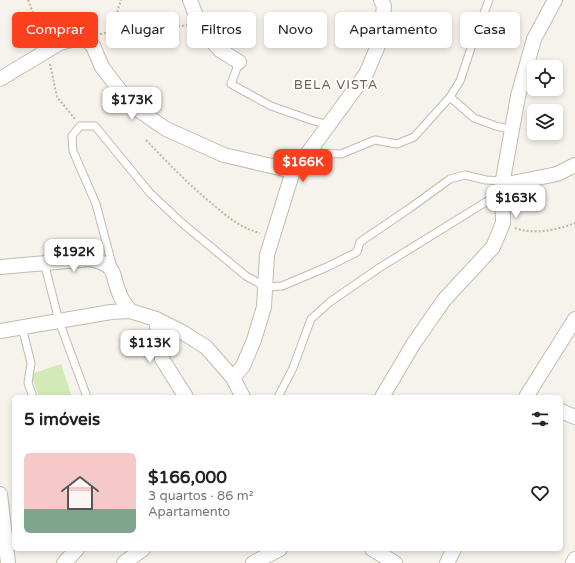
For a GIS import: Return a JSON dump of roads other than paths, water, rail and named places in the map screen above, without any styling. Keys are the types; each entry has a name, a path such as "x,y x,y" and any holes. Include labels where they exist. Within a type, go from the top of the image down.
{"street":[{"path":"233,378 243,366 254,340 264,307 267,255 293,171 366,74 380,41 384,6 381,0"},
{"path":"383,395 414,343 444,300 493,247 503,224 502,186 518,96 534,39 555,0"},
{"path":"193,6 201,29 220,50 239,62"},
{"path":"0,79 60,43 83,37 93,46 102,66 131,105 166,128 224,155 293,171"},
{"path":"502,186 557,174 575,165"},
{"path":"0,267 91,259 104,263 114,272 119,294 130,311"},
{"path":"0,330 111,312 130,311 156,319 182,332 206,347 233,378 242,395"},
{"path":"156,319 162,359 185,395"},
{"path":"529,395 575,319"},
{"path":"563,412 575,417"},
{"path":"0,494 8,563"},
{"path":"64,563 75,551"},
{"path":"124,563 141,551"},
{"path":"253,563 276,551"},
{"path":"375,551 395,563"},
{"path":"447,563 453,551"},
{"path":"573,563 575,559"}],"lane":[{"path":"308,153 341,154 375,140 397,144 414,137 450,97 460,81 489,0"},
{"path":"239,62 231,84 271,106 328,125"},
{"path":"450,97 474,118 512,130"},
{"path":"114,272 96,204 73,151 72,136 80,126 95,126 150,193 182,223 246,276 266,287 282,286 327,267 357,252 360,242 410,208 450,178 465,174 502,186"},
{"path":"279,395 293,368 311,319 330,302 502,186"},
{"path":"44,262 59,321 86,395"},
{"path":"22,327 31,363 28,383 32,395"}],"district":[{"name":"BELA VISTA","path":"336,84"}]}
